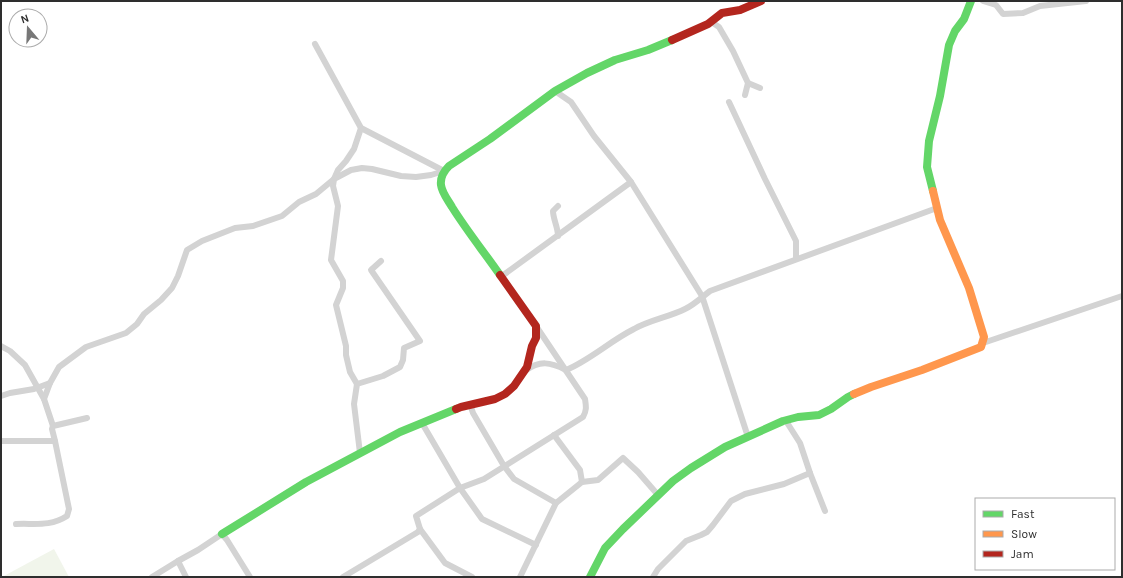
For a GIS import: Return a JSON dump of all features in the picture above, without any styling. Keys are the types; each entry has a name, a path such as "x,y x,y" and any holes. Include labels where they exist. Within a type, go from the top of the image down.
{"street":[{"path":"472,577 462,575 445,563 420,529 416,516 460,488 484,479 583,417 586,412 586,406 585,399 566,370 502,276 462,223 444,194 441,184 441,177 444,171 555,91 605,64 648,50 710,23 722,14 740,10 761,1"},
{"path":"590,577 608,544 658,495 673,481 724,447 786,420 819,415 831,409 848,397 871,387 981,347 984,337 974,302 940,220 927,167 929,142 950,44 955,31 964,19 971,1"},
{"path":"983,1 996,5 1003,14 1023,13 1040,6 1086,1"},
{"path":"710,23 719,27 733,50 748,84 745,94"},
{"path":"315,44 361,128 444,171"},
{"path":"748,84 760,88"},
{"path":"555,91 571,102 594,136 631,182 702,296 748,437"},
{"path":"729,102 796,241 796,259"},
{"path":"360,453 354,404 356,384 350,372 346,355 346,346 336,305 343,288 343,281 331,260 338,206 333,186 334,179 338,170 354,149 361,128"},
{"path":"44,399 50,383 59,367 86,347 126,333 138,324 144,314 161,300 172,288 187,250 202,241 236,228 254,226 282,216 299,202 316,194 334,179 350,170 362,168 372,169 401,176 416,177 444,171"},
{"path":"429,175 441,184"},
{"path":"502,276 631,182"},
{"path":"558,206 553,211 553,214 558,234"},
{"path":"566,370 593,356 634,328 687,308 710,291 937,208"},
{"path":"356,384 383,376 400,367 404,348 420,341 371,270 381,261"},
{"path":"983,343 1122,296"},
{"path":"152,577 306,482 400,432 461,407 495,399 505,394 514,386 527,367 532,346 536,338 536,326"},
{"path":"1,346 10,351 26,366 44,399 53,426 52,429 68,509 67,516 61,520 47,524 16,524"},
{"path":"524,372 530,367 548,362 566,370"},
{"path":"1,396 38,388 50,383"},
{"path":"470,404 473,413 504,466 514,480 556,503"},
{"path":"53,426 87,418"},
{"path":"786,420 800,443 825,511"},
{"path":"422,423 460,488 482,519 536,545"},
{"path":"554,435 580,470 582,482"},
{"path":"1,441 55,441"},
{"path":"520,577 556,503 582,482 598,480 623,458 638,472 658,495"},
{"path":"652,577 686,541 707,532 731,501 745,494 784,484 810,473"},
{"path":"343,577 413,535 420,529"},
{"path":"222,534 250,577"},
{"path":"178,561 186,577"}],"shaded area":[{"path":"54,549 69,577 2,577"}],"traffic: fast":[{"path":"933,191 927,167 929,141 940,96 949,45 955,31 964,19 971,1"},
{"path":"500,275 444,194 441,182 446,170 449,166 490,139 555,91 587,73 615,60 648,50 672,40"},
{"path":"590,577 605,548 673,481 691,468 725,447 783,421 798,417 819,415 854,394"},
{"path":"222,534 306,482 400,432 456,409"}],"traffic: slow":[{"path":"854,394 981,347 984,337 969,288 940,220 933,191"}],"traffic: jam":[{"path":"672,40 708,24 722,13 740,10 761,1"},
{"path":"456,409 495,399 505,394 514,386 527,367 532,346 536,338 536,326 500,275"}]}
